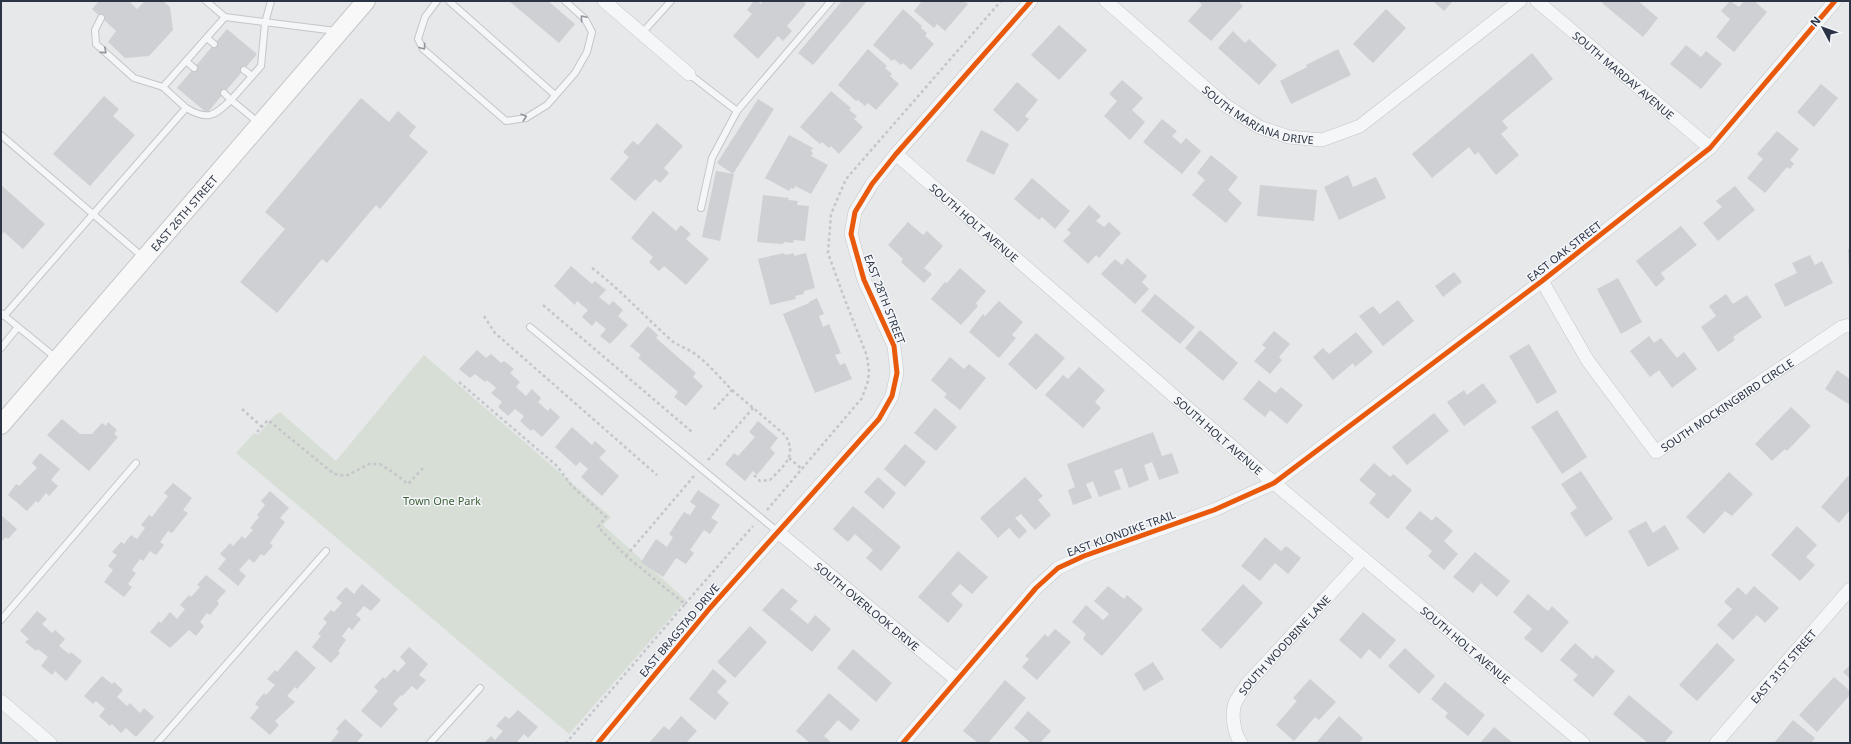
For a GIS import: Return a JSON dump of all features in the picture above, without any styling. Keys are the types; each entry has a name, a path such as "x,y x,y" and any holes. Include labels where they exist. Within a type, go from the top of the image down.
{"main road":[{"name":"EAST 26TH STREET","path":"1,425 366,1"}],"street":[{"path":"604,1 690,74"},
{"name":"EAST 28TH STREET","path":"778,532 879,419 892,396 897,372 894,346 864,280 851,234 855,212 872,184 896,154 1031,1"},
{"name":"SOUTH MARIANA DRIVE","path":"1106,1 1225,105 1259,127 1289,137 1322,140 1360,126 1520,1"},
{"name":"SOUTH MARDAY AVENUE","path":"1538,1 1710,148"},
{"name":"EAST OAK STREET","path":"1274,483 1542,280 1710,148 1835,1"},
{"name":"SOUTH HOLT AVENUE","path":"896,154 1274,483 1583,743"},
{"name":"SOUTH MOCKINGBIRD CIRCLE","path":"1542,280 1588,360 1656,452 1842,327 1850,325"},
{"name":"EAST KLONDIKE TRAIL","path":"903,743 1036,588 1058,568 1084,556 1214,510 1274,483"},
{"name":"SOUTH OVERLOOK DRIVE","path":"778,532 957,680"},
{"name":"EAST BRAGSTAD DRIVE","path":"598,743 710,608 778,532"},
{"name":"SOUTH WOODBINE LANE","path":"1241,743 1238,739 1234,723 1235,704 1247,684 1363,558"},
{"name":"EAST 31ST STREET","path":"1716,743 1850,589"},
{"path":"1,701 50,743"}],"lane":[{"path":"206,1 225,18 340,32"},
{"path":"101,18 95,30 96,44 134,78 163,87 186,108 199,116 216,114 232,100 261,66 265,23 271,1"},
{"path":"437,1 425,17 418,39 423,49 506,121 526,118 547,105 575,73 587,52 592,32 585,19 565,1"},
{"path":"448,1 556,95"},
{"path":"642,34 671,1"},
{"path":"701,208 712,158 736,112 831,1"},
{"path":"163,87 225,18"},
{"path":"207,38 214,44"},
{"path":"186,61 194,68"},
{"path":"244,70 252,76"},
{"path":"690,74 736,112"},
{"path":"224,93 260,124"},
{"path":"58,360 2,314 186,108"},
{"path":"1,135 93,213 144,259"},
{"path":"1,348 18,327"},
{"path":"530,327 778,532"},
{"path":"1,620 136,463"},
{"path":"157,743 326,551"},
{"path":"430,743 480,688"}],"path":[{"path":"566,743 862,398 868,381 869,371 867,356 844,300 828,253 831,214 846,179 1001,1"},
{"path":"592,268 615,285 627,300 648,316 673,342 695,354 732,390 785,435 791,445 791,456 770,480 760,481 752,473"},
{"path":"543,305 692,432"},
{"path":"484,316 495,333 657,475"},
{"path":"459,382 557,466 572,486 606,517 598,527 626,556 685,604"},
{"path":"713,410 732,390"},
{"path":"626,556 753,408"},
{"path":"242,409 262,427"},
{"path":"257,432 268,420 334,474 346,476 369,464 380,464 392,471 408,484 424,467"},
{"path":"789,458 802,469"}],"green space":[{"name":"Town One Park","path":"424,355 611,517 603,525 686,600 569,734 236,453 254,433 258,435 274,416 280,412 336,461"}],"building":[{"path":"99,1 129,1 137,9 145,1 163,1 170,7 173,30 149,56 125,58 108,42 116,31 92,9"},
{"path":"509,1 548,1 575,24 559,43"},
{"path":"754,1 758,1 761,4 763,1 803,1 806,4 787,26 792,31 783,41 778,36 758,59 733,36 752,14 747,10"},
{"path":"842,1 867,1 813,65 798,53"},
{"path":"922,1 964,1 968,4 945,31 937,24 934,28 914,11"},
{"path":"1198,1 1238,1 1243,6 1211,41 1188,21 1202,5"},
{"path":"1433,1 1453,1 1444,11"},
{"path":"1604,1 1638,1 1658,18 1643,37 1602,3"},
{"path":"1730,1 1739,7 1744,1 1754,1 1767,12 1734,52 1716,37 1730,19 1721,11"},
{"path":"903,9 922,26 921,28 927,33 925,36 934,44 911,70 903,63 901,65 894,59 892,61 873,45"},
{"path":"1386,9 1406,28 1373,63 1353,44"},
{"path":"1059,25 1087,50 1059,80 1031,55"},
{"path":"227,29 257,54 207,113 177,88"},
{"path":"1233,31 1245,43 1249,39 1277,65 1259,85 1218,48"},
{"path":"1686,45 1701,57 1706,51 1722,64 1701,89 1670,64"},
{"path":"868,49 887,66 885,68 892,74 890,76 899,84 876,110 868,103 865,106 858,100 856,101 838,85"},
{"path":"1338,49 1351,75 1291,104 1280,81 1307,67 1306,65"},
{"path":"1532,53 1553,79 1502,121 1508,128 1501,134 1519,155 1496,175 1478,152 1475,155 1469,147 1432,178 1412,154"},
{"path":"1122,80 1143,98 1132,110 1145,122 1130,140 1104,116 1117,101 1109,94"},
{"path":"1017,82 1038,100 1025,116 1029,119 1018,132 993,110"},
{"path":"1821,84 1838,98 1814,127 1797,112"},
{"path":"831,91 851,108 849,110 857,116 854,119 863,127 839,154 831,146 829,148 822,142 820,144 800,127"},
{"path":"104,96 119,109 113,116 135,135 90,186 53,154"},
{"path":"361,98 389,122 398,111 416,127 409,136 428,152 380,209 376,205 327,263 322,259 277,313 240,282 285,229 265,212"},
{"path":"758,99 774,109 733,174 717,163"},
{"path":"1162,119 1177,131 1172,136 1181,144 1186,138 1201,151 1182,174 1143,142"},
{"path":"657,123 683,146 664,168 669,173 660,183 655,179 635,201 610,179 629,157 623,152 633,141 638,145"},
{"path":"981,130 1009,144 994,175 966,161"},
{"path":"1777,131 1799,149 1790,160 1794,164 1790,169 1787,167 1765,193 1747,178 1763,159 1757,154"},
{"path":"789,135 813,148 811,151 813,153 811,156 828,165 811,194 795,186 794,189 791,188 789,191 765,178"},
{"path":"1211,155 1238,177 1228,190 1242,203 1226,223 1192,195 1205,180 1197,173"},
{"path":"716,171 734,174 720,241 702,237"},
{"path":"1348,175 1353,187 1376,177 1386,198 1339,220 1324,187"},
{"path":"1032,178 1070,211 1055,229 1042,217 1039,220 1014,199"},
{"path":"1,185 45,224 23,249 4,232 1,235"},
{"path":"1260,185 1317,190 1314,221 1257,216"},
{"path":"1735,186 1755,210 1718,241 1703,223 1722,207 1716,201"},
{"path":"763,195 789,198 788,200 798,201 797,205 809,206 805,241 794,240 793,243 784,242 783,244 757,242"},
{"path":"1089,205 1101,216 1096,221 1104,227 1109,222 1121,233 1099,258 1096,255 1088,264 1063,241 1071,233 1067,230"},
{"path":"653,211 676,231 681,225 691,234 686,239 709,259 686,285 664,266 659,271 649,262 653,257 631,238"},
{"path":"908,222 923,235 927,231 943,246 924,268 932,274 924,283 901,262 903,259 888,245"},
{"path":"1681,226 1697,245 1661,273 1665,279 1656,287 1636,261"},
{"path":"1848,249 1850,249 1850,271 1849,271"},
{"path":"784,253 785,255 794,253 794,256 806,253 815,288 804,291 804,294 795,296 796,299 770,305 758,259"},
{"path":"1810,255 1815,265 1822,261 1833,283 1785,307 1774,284 1797,273 1792,263"},
{"path":"1127,258 1147,276 1142,282 1149,289 1135,304 1101,274 1115,259 1122,265"},
{"path":"571,266 592,284 595,281 606,290 599,297 609,305 613,301 623,310 618,316 628,325 610,344 600,336 606,329 596,321 592,326 582,317 588,310 577,301 575,305 554,286"},
{"path":"960,268 986,291 976,303 978,306 961,325 931,299 945,282 947,283"},
{"path":"1454,272 1462,282 1443,297 1435,286"},
{"path":"1618,278 1642,322 1621,334 1597,289"},
{"path":"1155,294 1195,327 1180,344 1141,311"},
{"path":"1726,294 1733,304 1747,295 1762,317 1733,337 1735,340 1718,352 1701,327 1716,316 1709,306"},
{"path":"817,298 824,314 819,316 823,327 829,324 841,353 835,355 840,365 845,363 852,379 815,393 783,314"},
{"path":"1398,300 1414,321 1383,346 1359,316 1373,306 1380,314"},
{"path":"999,301 1023,322 1012,335 1016,338 999,358 969,332 983,314 985,316"},
{"path":"648,326 658,335 656,338 696,373 693,377 703,386 686,406 674,397 678,392 638,358 641,355 630,346"},
{"path":"1200,330 1238,363 1223,381 1185,348"},
{"path":"1274,331 1290,344 1279,357 1282,360 1270,374 1254,361 1266,348 1262,345"},
{"path":"1356,332 1373,352 1355,367 1353,363 1333,380 1313,357 1323,348 1329,354"},
{"path":"1036,333 1065,358 1036,390 1008,364"},
{"path":"1649,336 1654,343 1661,338 1677,358 1684,352 1697,369 1672,388 1659,370 1650,377 1630,351"},
{"path":"1529,344 1557,392 1537,404 1509,356"},
{"path":"477,350 486,358 491,354 501,363 504,361 514,369 510,373 520,382 516,387 526,396 532,389 541,398 538,402 548,411 550,408 560,417 542,437 533,429 531,431 520,421 524,416 515,409 508,416 498,407 502,402 491,393 496,388 487,380 485,382 475,374 470,378 459,369"},
{"path":"950,357 964,369 969,364 986,378 960,410 944,397 947,394 931,380"},
{"path":"1079,367 1105,390 1095,402 1101,408 1083,428 1045,395 1063,375 1068,379"},
{"path":"1837,370 1850,379 1850,405 1825,389"},
{"path":"1259,380 1275,393 1281,387 1303,405 1287,424 1270,410 1265,417 1243,399"},
{"path":"1483,383 1497,402 1464,426 1447,402 1464,390 1467,395"},
{"path":"1791,407 1811,426 1787,451 1785,449 1772,461 1755,444"},
{"path":"935,408 957,427 936,451 914,433"},
{"path":"1557,410 1587,457 1562,474 1531,427"},
{"path":"1434,413 1449,431 1407,465 1392,447"},
{"path":"62,419 80,434 92,434 102,423 106,426 108,422 117,430 114,434 118,437 89,471 47,435"},
{"path":"758,421 778,438 770,448 775,453 757,475 753,471 745,481 725,464 734,453 738,456 755,437 749,432"},
{"path":"572,427 592,445 595,441 606,451 599,458 619,476 602,496 581,477 588,469 580,462 576,466 555,447"},
{"path":"1153,432 1162,456 1172,453 1179,473 1159,480 1152,462 1144,465 1149,480 1129,488 1122,468 1114,471 1121,489 1099,497 1093,481 1086,484 1092,498 1073,505 1068,490 1075,487 1067,464"},
{"path":"905,444 926,462 905,487 884,469"},
{"path":"40,453 60,469 51,480 58,486 49,496 46,493 38,503 36,501 27,511 8,495 16,484 19,486 37,468 32,463"},
{"path":"1374,463 1390,477 1393,474 1412,490 1388,519 1369,503 1376,494 1359,480"},
{"path":"1581,471 1613,519 1586,537 1570,513 1577,508 1561,484"},
{"path":"1729,472 1753,494 1732,516 1725,511 1704,534 1686,517"},
{"path":"1848,476 1850,477 1850,510 1839,523 1821,507"},
{"path":"878,477 896,493 883,509 864,492"},
{"path":"1025,477 1043,496 1038,500 1051,515 1035,530 1021,514 1015,518 1027,531 1019,539 1009,528 998,538 980,518"},
{"path":"173,483 192,498 183,510 188,513 172,533 168,531 160,542 164,545 156,555 150,551 143,561 140,559 132,570 136,573 128,584 132,587 124,597 104,582 113,570 108,566 117,555 112,552 121,542 124,544 131,535 137,539 145,528 141,525 149,515 152,517 168,496 164,493"},
{"path":"698,490 720,505 711,518 718,522 710,534 704,530 690,550 694,553 686,564 676,558 663,577 641,562 656,539 667,547 673,537 669,534 684,512 690,515 696,506 690,502"},
{"path":"270,491 289,508 280,518 285,522 270,543 273,546 264,556 261,554 254,563 249,559 239,570 246,576 238,586 218,569 226,559 220,554 230,543 233,546 242,536 245,539 253,530 250,528 259,517 257,515 265,505 261,501"},
{"path":"853,506 901,547 881,571 866,558 873,550 855,534 848,542 833,529"},
{"path":"1420,511 1432,521 1436,516 1453,531 1444,541 1458,554 1444,570 1428,556 1432,551 1405,528"},
{"path":"1,515 17,529 8,539 6,537 1,542"},
{"path":"1646,521 1653,533 1665,525 1679,549 1648,567 1628,531"},
{"path":"1797,526 1817,545 1806,557 1815,565 1800,581 1771,555"},
{"path":"1265,537 1281,551 1286,546 1301,558 1288,574 1275,563 1260,581 1241,566"},
{"path":"958,551 988,577 972,594 960,584 951,594 963,605 948,623 918,597"},
{"path":"1475,552 1510,581 1497,597 1481,583 1473,593 1453,577"},
{"path":"206,575 226,591 217,601 219,604 210,615 207,613 200,622 204,626 196,636 189,630 170,648 150,632 159,621 161,623 170,612 177,619 185,609 180,605 189,595 191,597 200,587 197,585"},
{"path":"362,584 381,600 371,611 364,606 356,615 361,619 352,630 349,627 342,636 346,640 338,651 340,653 331,663 312,647 321,636 318,634 327,622 323,619 331,610 334,612 342,603 336,598 346,587 354,594"},
{"path":"1243,584 1263,603 1221,649 1201,630"},
{"path":"1108,586 1124,599 1127,595 1143,609 1102,656 1083,639 1086,634 1072,622 1086,605 1103,620 1109,614 1094,601"},
{"path":"1754,586 1779,608 1765,623 1757,615 1733,640 1717,625 1732,609 1724,602 1738,587 1746,595"},
{"path":"782,588 798,601 790,609 808,624 815,615 831,629 812,652 762,610"},
{"path":"1528,594 1548,611 1552,606 1569,622 1542,653 1524,638 1532,629 1513,612"},
{"path":"37,611 47,619 42,624 52,633 55,630 65,639 59,646 69,654 71,652 82,661 66,681 55,671 52,675 41,666 48,657 38,649 36,651 25,642 29,639 20,631"},
{"path":"1363,612 1396,640 1380,659 1369,649 1361,659 1339,640"},
{"path":"750,626 767,642 735,678 717,662"},
{"path":"1055,629 1071,642 1037,680 1022,667 1029,659 1025,656 1045,634 1048,637"},
{"path":"1575,643 1593,659 1596,655 1615,671 1593,697 1573,680 1578,675 1560,660"},
{"path":"1717,643 1735,660 1697,701 1679,685"},
{"path":"409,647 428,664 419,675 426,680 417,690 412,686 402,696 401,695 393,704 398,709 381,728 361,711 378,691 374,687 383,677 385,679 394,669 398,672 406,663 400,657"},
{"path":"1405,648 1435,676 1419,694 1388,666"},
{"path":"853,649 892,683 876,702 837,668"},
{"path":"296,650 316,668 297,689 295,687 287,696 295,702 275,721 279,725 270,735 250,718 259,707 255,704 264,693 266,695 275,685 267,679 275,670 277,672"},
{"path":"1153,662 1164,679 1144,691 1134,674"},
{"path":"1850,665 1850,679 1843,672"},
{"path":"713,669 727,681 717,692 729,703 715,720 689,699"},
{"path":"102,676 112,684 114,682 123,690 117,697 127,706 130,703 140,713 144,708 154,717 136,737 126,728 121,733 112,724 110,726 99,716 105,709 96,701 93,704 84,696"},
{"path":"1834,677 1850,691 1850,695 1817,732 1799,715"},
{"path":"1310,679 1336,702 1319,720 1315,717 1294,741 1276,725 1297,701 1293,698"},
{"path":"1005,680 1026,698 988,743 978,743 963,731"},
{"path":"1445,682 1485,715 1468,736 1445,717 1448,713 1431,699"},
{"path":"829,693 860,720 851,731 838,720 824,736 832,743 810,743 796,731"},
{"path":"1629,695 1673,732 1664,743 1648,743 1613,714"},
{"path":"518,710 538,727 528,738 524,734 516,743 484,743 491,736 495,740 503,731 496,726 505,716 509,719"},
{"path":"1028,711 1051,731 1040,743 1031,743 1014,728"},
{"path":"681,716 697,731 686,743 649,743 664,726 669,730"},
{"path":"1339,716 1363,738 1359,743 1316,743"},
{"path":"345,719 363,735 356,743 330,743 339,732 336,729"},
{"path":"1793,720 1815,738 1811,743 1774,743"},
{"path":"1494,727 1513,743 1480,743"}],"cycle path":[{"path":"598,743 710,608 879,419 892,396 897,373 894,346 864,280 851,234 855,212 872,184 896,154 1031,1"},
{"path":"903,743 1036,588 1058,568 1084,556 1214,510 1274,483 1542,281 1710,148 1835,1"}]}
